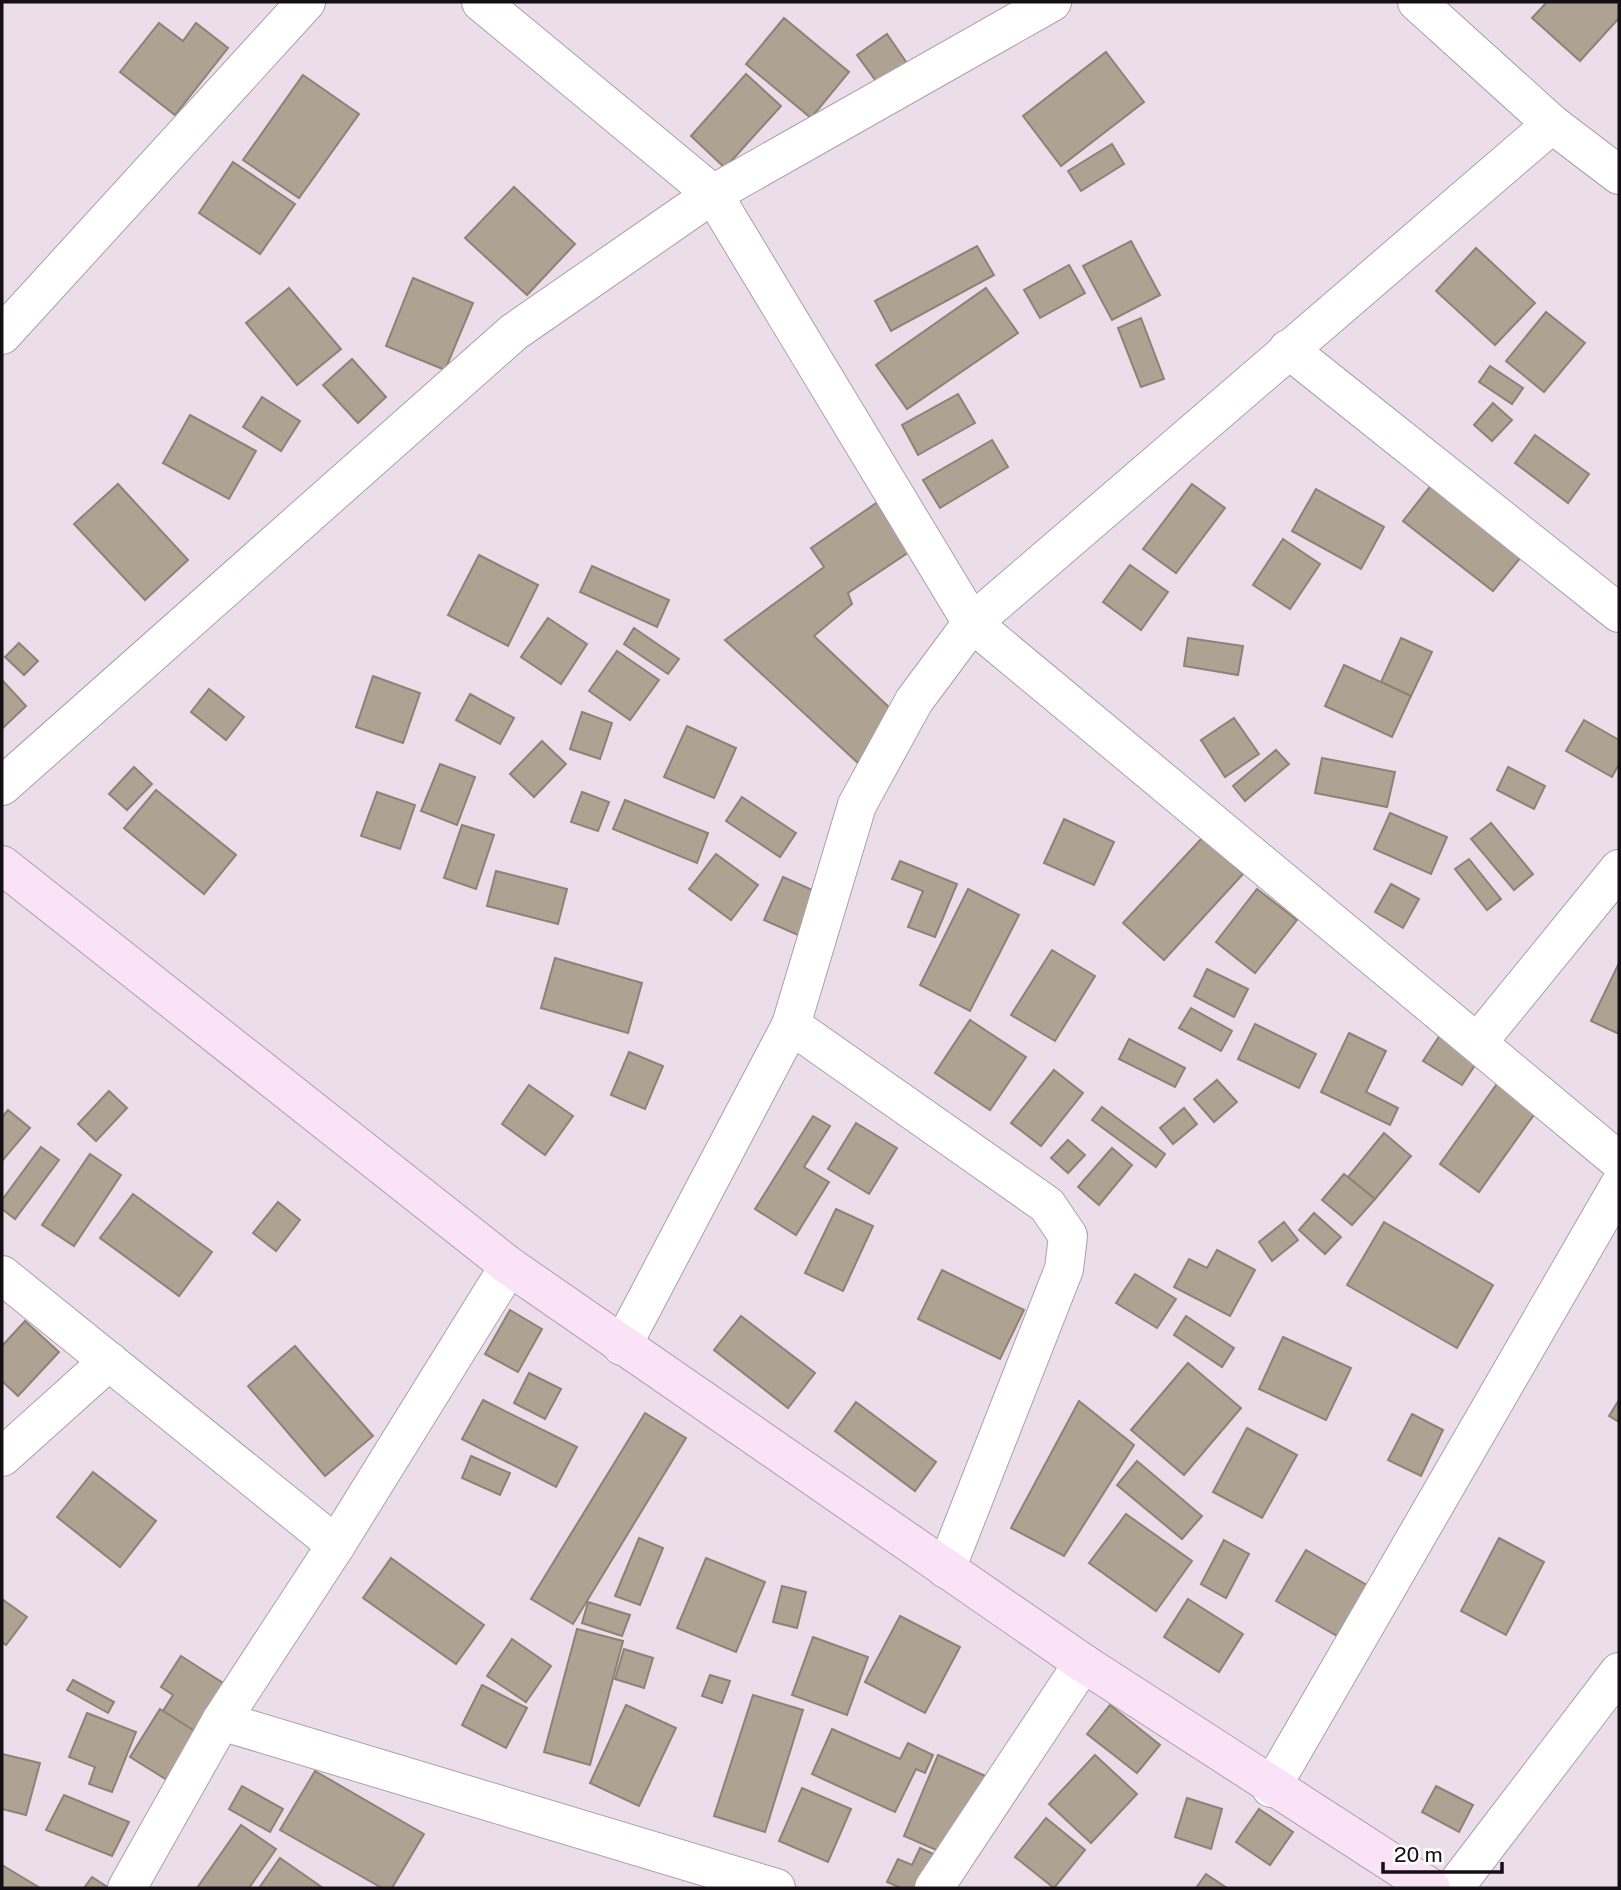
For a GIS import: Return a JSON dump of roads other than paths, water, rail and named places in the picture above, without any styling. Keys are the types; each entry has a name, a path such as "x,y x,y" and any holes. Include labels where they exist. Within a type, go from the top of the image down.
{"main road":[{"path":"2,865 509,1266 1083,1663 1415,1884"}],"street":[{"path":"2,335 306,2"},
{"path":"481,2 713,194 972,623 1619,1161"},
{"path":"1417,2 1552,124 1619,175"},
{"path":"2,786 514,332 713,194 1023,8"},
{"path":"622,1346 791,1025 857,806 914,701 972,623 1552,124"},
{"path":"1288,349 1619,613"},
{"path":"1478,1042 1619,869"},
{"path":"791,1025 1047,1205 1068,1236 1064,1269 946,1569"},
{"path":"1271,1788 1619,1186"},
{"path":"127,1888 221,1721 336,1545 509,1266"},
{"path":"2,1275 336,1545"},
{"path":"2,1457 109,1362"},
{"path":"934,1888 1083,1663"},
{"path":"1454,1888 1619,1672"},
{"path":"221,1721 776,1888"}]}
